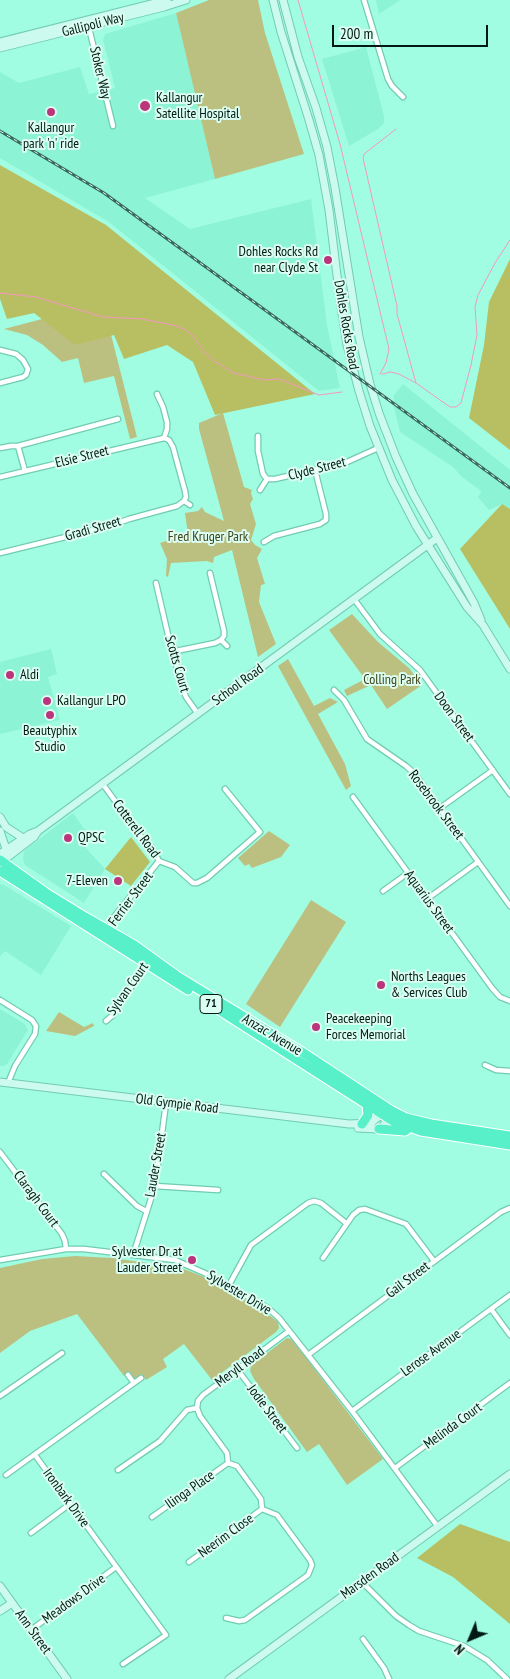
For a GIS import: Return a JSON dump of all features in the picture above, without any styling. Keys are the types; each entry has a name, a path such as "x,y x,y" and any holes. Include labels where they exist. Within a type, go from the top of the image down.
{"highway":[{"name":"Anzac Avenue","path":"2,857 46,892 106,933 410,1128 510,1145"},
{"name":"Anzac Avenue","path":"0,871 5,878 106,933"},
{"name":"Anzac Avenue","path":"277,1042 367,1104 387,1113 430,1124 510,1136"},
{"path":"358,1124 368,1114 367,1104"},
{"path":"379,1129 405,1131 410,1128"}],"main road":[{"name":"Gallipoli Way","path":"0,48 167,0"},
{"name":"Gallipoli Way","path":"0,42 186,0"},
{"name":"Dohles Rocks Road","path":"273,0 318,155 328,201 347,345 378,448 400,496 427,546 467,607 483,625"},
{"name":"Dohles Rocks Road","path":"283,0 298,57 332,168 355,317 370,384 396,457 413,494 474,603 483,625 510,669"},
{"name":"School Road","path":"2,857 24,841 34,837 38,831 102,783 437,538"},
{"path":"0,817 6,826 24,841"},
{"path":"0,826 24,841"},
{"path":"0,831 2,857"},
{"name":"School Road","path":"2,857 24,841"},
{"name":"Old Gympie Road","path":"4,1082 166,1103 358,1124 359,1128 379,1129"},
{"path":"358,1124 371,1123 387,1113"},
{"path":"379,1129 384,1125 387,1113"},
{"name":"Marsden Road","path":"229,1679 510,1474"},
{"name":"Ann Street","path":"0,1586 67,1679"},
{"path":"0,1611 12,1603"}],"street":[{"path":"364,0 388,79 403,97"},
{"name":"Stoker Way","path":"88,23 113,126"},
{"path":"0,350 12,352 20,356 26,364 28,371 22,378 0,383"},
{"path":"157,394 163,406 167,422 164,438 169,440 173,447 185,491 186,497 184,502 190,505"},
{"path":"0,448 18,446 118,420"},
{"path":"258,436 258,451 262,472 267,478 260,490"},
{"name":"Elsie Street","path":"0,477 164,438"},
{"path":"18,446 25,471"},
{"name":"Clyde Street","path":"267,478 275,479 346,462 378,448"},
{"path":"264,542 274,536 320,524 326,520 315,470"},
{"name":"Gradi Street","path":"0,553 106,527 124,520 177,506 184,502"},
{"path":"176,651 215,644 224,636 210,573"},
{"name":"Scotts Court","path":"156,582 169,639 176,651 175,663 181,685 186,697 198,714"},
{"name":"Doon Street","path":"354,599 378,631 418,668 510,794"},
{"path":"221,640 227,646"},
{"name":"Rosebrook Street","path":"334,690 344,700 364,736 412,770 510,906"},
{"path":"440,808 493,770"},
{"name":"Cotterell Road","path":"102,783 145,842 152,848 159,861 175,867 193,883 200,882 260,832 225,789"},
{"name":"Aquarius Street","path":"353,797 492,988 500,997 510,1001"},
{"name":"Ferrier Street","path":"106,933 114,917 159,861"},
{"path":"427,899 478,862"},
{"path":"383,891 408,873"},
{"name":"Sylvan Court","path":"106,1021 113,1015 148,960"},
{"path":"0,1000 32,1020 36,1026 35,1034 4,1082"},
{"path":"486,1065 496,1070 510,1071"},
{"name":"Lauder Street","path":"133,1255 155,1186 166,1103"},
{"name":"Claragh Court","path":"0,1152 62,1234 66,1250"},
{"path":"104,1174 137,1206 146,1211"},
{"path":"155,1186 218,1190"},
{"path":"229,1285 251,1245 308,1203 314,1201 320,1203 346,1224"},
{"name":"Gail Street","path":"308,1355 501,1212 510,1208"},
{"path":"323,1258 346,1224 359,1210 365,1209 406,1224 434,1261"},
{"name":"Sylvester Drive","path":"0,1260 84,1249 175,1260 229,1285 268,1308 279,1318 352,1411 438,1526"},
{"name":"Lerose Avenue","path":"352,1411 510,1295"},
{"path":"491,1309 510,1335"},
{"name":"Meryll Road","path":"197,1408 198,1401 203,1394 288,1331"},
{"path":"0,1396 62,1353"},
{"name":"Jodie Street","path":"237,1369 297,1448"},
{"path":"128,1375 134,1383"},
{"name":"Ironbark Drive","path":"123,1664 166,1635 35,1455 141,1378"},
{"name":"Melinda Court","path":"395,1468 510,1383"},
{"path":"118,1470 160,1441 187,1410 197,1408 200,1416 227,1452 228,1463 237,1466 261,1499 262,1510 277,1514 310,1560 312,1569 308,1575 245,1620 239,1621 226,1618"},
{"path":"6,1475 35,1455"},
{"name":"Ilinga Place","path":"152,1517 228,1463"},
{"path":"31,1533 70,1504"},
{"name":"Neerim Close","path":"189,1562 262,1510"},
{"name":"Meadows Drive","path":"31,1630 116,1567"},
{"path":"362,1582 396,1616 409,1625 464,1646 487,1660 507,1679"},
{"path":"363,1638 390,1679"}],"shaded area":[{"path":"376,0 400,0 379,14"},
{"path":"176,13 215,179 145,198 190,229 311,199 327,325 340,388 319,391 109,222 0,158 0,72 19,83 80,67 89,94 115,88 103,40 105,34"},
{"path":"366,47 384,116 384,123 378,129 349,146 322,59"},
{"path":"0,165 106,225 315,394 215,415 193,362 167,345 124,359 114,335 75,345 34,313 7,319 0,299"},
{"path":"510,259 510,450 469,418 484,345 489,302"},
{"path":"403,384 510,470 510,509 502,504 489,510 478,497 481,493 480,490 462,477 453,467 400,432 394,408 394,395"},
{"path":"502,504 510,509 510,629 460,549"},
{"path":"51,649 57,674 48,677 60,720 0,734 0,662"},
{"path":"73,813 92,840 85,847 105,869 84,903 25,865 23,859 24,851"},
{"path":"131,837 150,862 131,886 105,869"},
{"path":"0,884 71,926 41,975 5,951 0,956"},
{"path":"0,1009 25,1024 28,1030 7,1064 3,1066 0,1066"},
{"path":"460,1524 510,1542 510,1624 453,1577 417,1558"}],"green space":[{"path":"209,0 258,0 265,33 304,154 215,179 176,13"},
{"path":"103,303 137,437 130,439 114,376 84,383 78,358 62,362 43,345 27,335 4,329"},
{"name":"Fred Kruger Park","path":"223,413 244,487 252,490 253,499 250,504 256,524 251,540 262,549 257,558 265,584 261,585 259,602 276,644 258,657 232,550 214,557 213,563 207,561 171,563 168,577 166,576 167,559 160,543 188,534 185,513 198,511 202,507 205,512 224,521 199,429 199,423"},
{"name":"Colling Park","path":"352,614 378,642 409,668 422,685 387,709 371,685 347,696 344,690 365,679 329,630"},
{"path":"288,659 314,706 330,698 338,702 318,714 345,764 351,786 346,790 278,666"},
{"path":"269,831 290,845 281,857 252,868 249,864 245,866 238,858"},
{"path":"311,900 346,922 280,1027 246,1004"},
{"path":"59,1012 84,1027 93,1023 94,1026 75,1036 46,1031"},
{"path":"75,1256 113,1258 181,1268 202,1276 263,1310 278,1322 279,1328 212,1380 184,1344 163,1359 167,1367 146,1380 142,1375 134,1379 130,1372 124,1376 77,1314 30,1331 0,1353 0,1268 42,1259"},
{"path":"287,1338 295,1343 383,1459 347,1485 319,1444 307,1452 250,1371 251,1366 255,1362"}],"waterway":[{"path":"298,0 340,144 389,349 386,363 380,374"},
{"path":"396,129 364,154 363,158 397,306 397,314 416,383"},
{"path":"382,374 391,372 399,374 416,383 450,407 456,407 461,403 477,335 475,307 478,295 510,240"},
{"path":"0,293 36,297 103,317 142,319 173,325 184,329 192,335 204,352 214,361 234,373 264,380 279,379 319,395 342,392"}],"railway":[{"path":"0,131 104,193 510,488"}],"place":[{"name":"Kallangur Satellite Hospital","path":"145,106"},
{"name":"Kallangur park 'n' ride","path":"51,112"},
{"name":"Dohles Rocks Rd near Clyde St","path":"328,260"},
{"name":"Aldi","path":"10,675"},
{"name":"Kallangur LPO","path":"47,701"},
{"name":"Beautyphix Studio","path":"50,715"},
{"name":"QPSC","path":"68,838"},
{"name":"7-Eleven","path":"118,881"},
{"name":"Norths Leagues & Services Club","path":"381,985"},
{"name":"Peacekeeping Forces Memorial","path":"316,1027"},
{"name":"Sylvester Dr at Lauder Street","path":"192,1260"}]}
